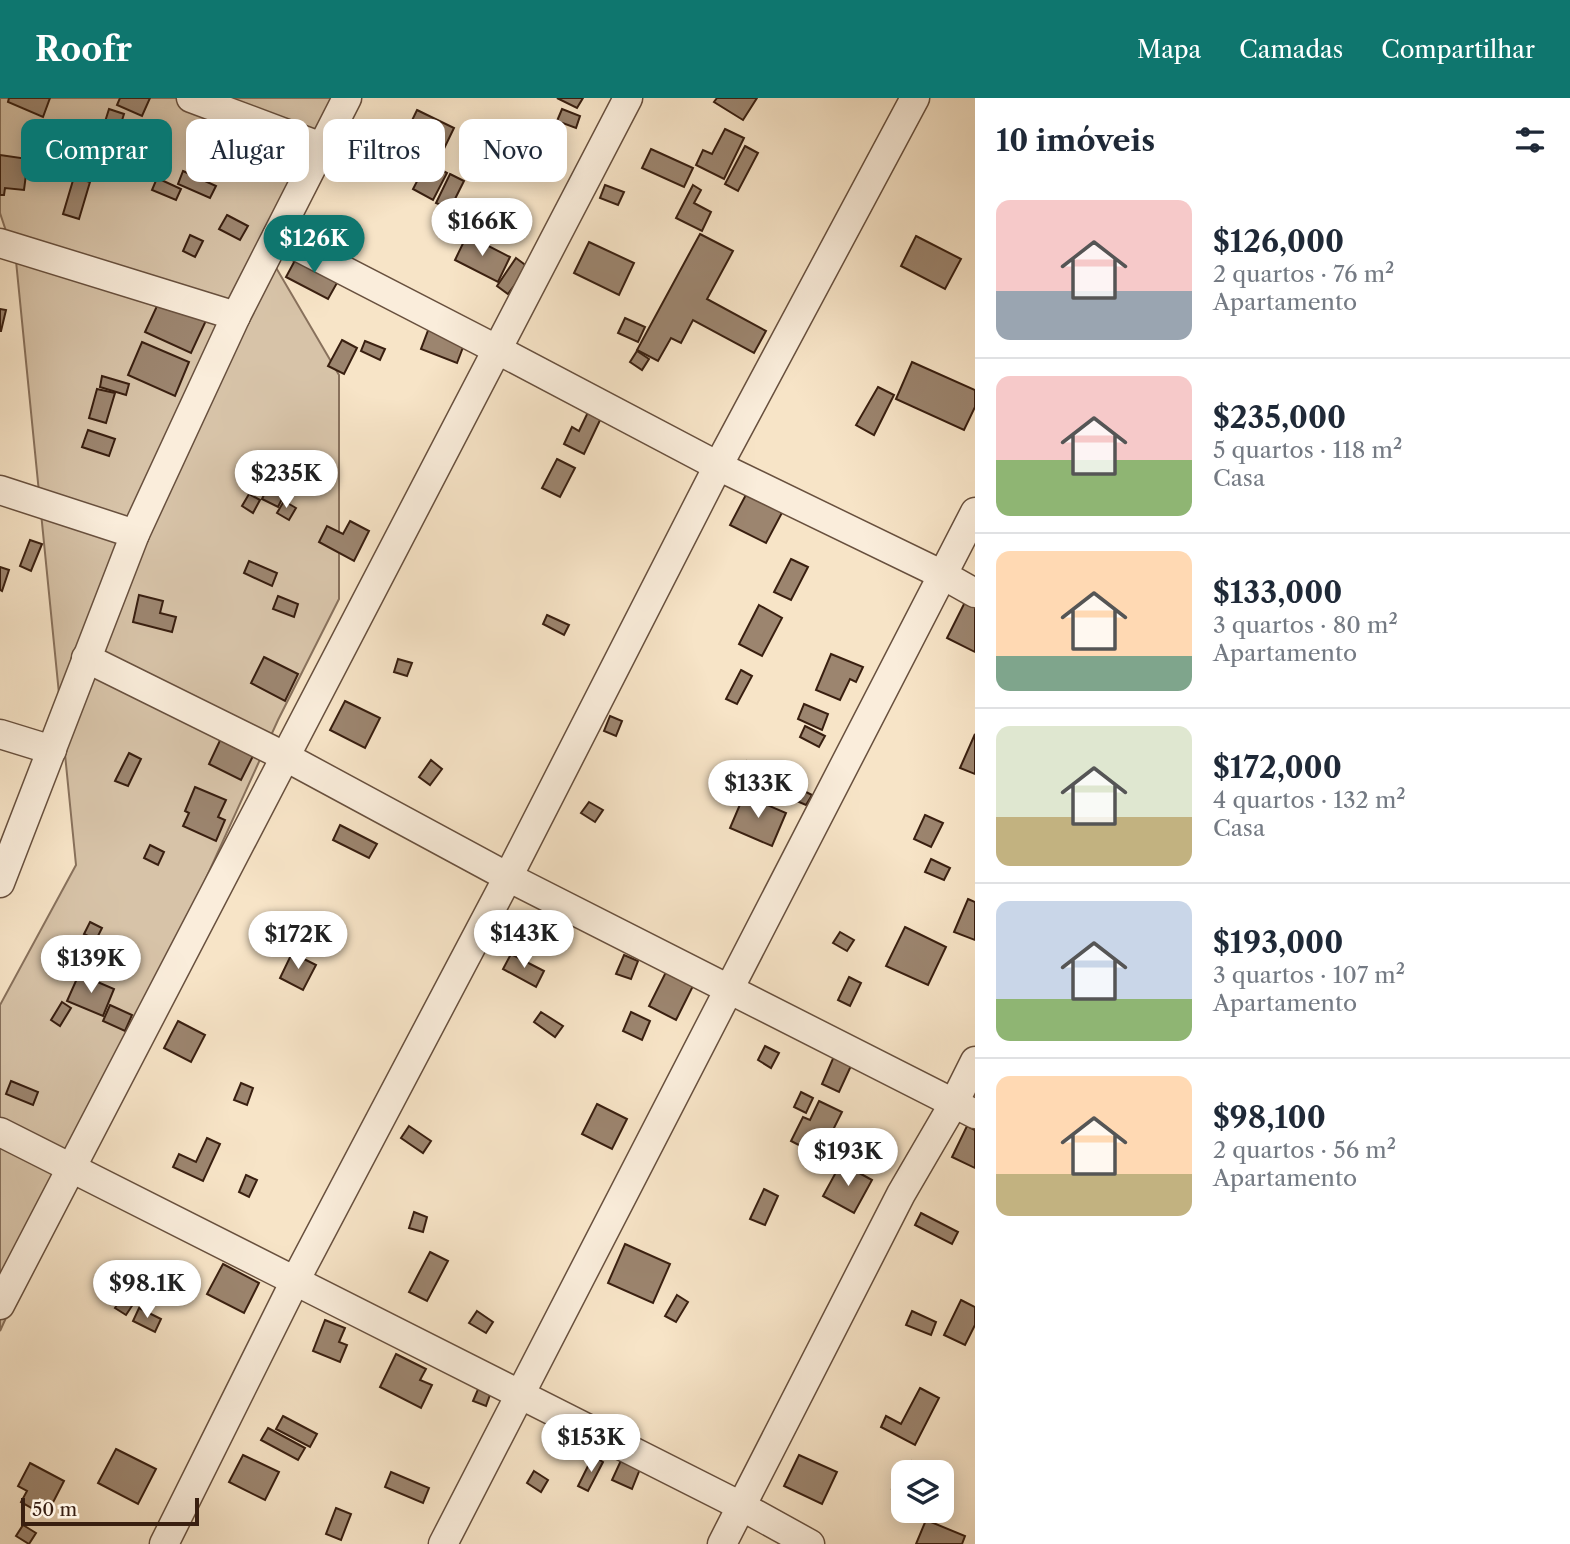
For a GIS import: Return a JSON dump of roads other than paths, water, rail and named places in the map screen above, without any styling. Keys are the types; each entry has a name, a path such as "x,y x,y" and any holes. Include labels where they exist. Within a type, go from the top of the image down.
{"street":[{"path":"191,98 322,147"},
{"path":"0,883 135,534 236,316 347,98"},
{"path":"0,1305 628,98"},
{"path":"164,1544 295,1282 508,877 718,466 915,98"},
{"path":"277,236 718,466 975,593"},
{"path":"0,243 236,316"},
{"path":"0,490 135,534"},
{"path":"443,1544 975,512"},
{"path":"86,657 284,756 508,877 964,1108"},
{"path":"0,734 52,750"},
{"path":"722,1544 901,1194 964,1108 975,1061"},
{"path":"0,1132 810,1544"}]}
